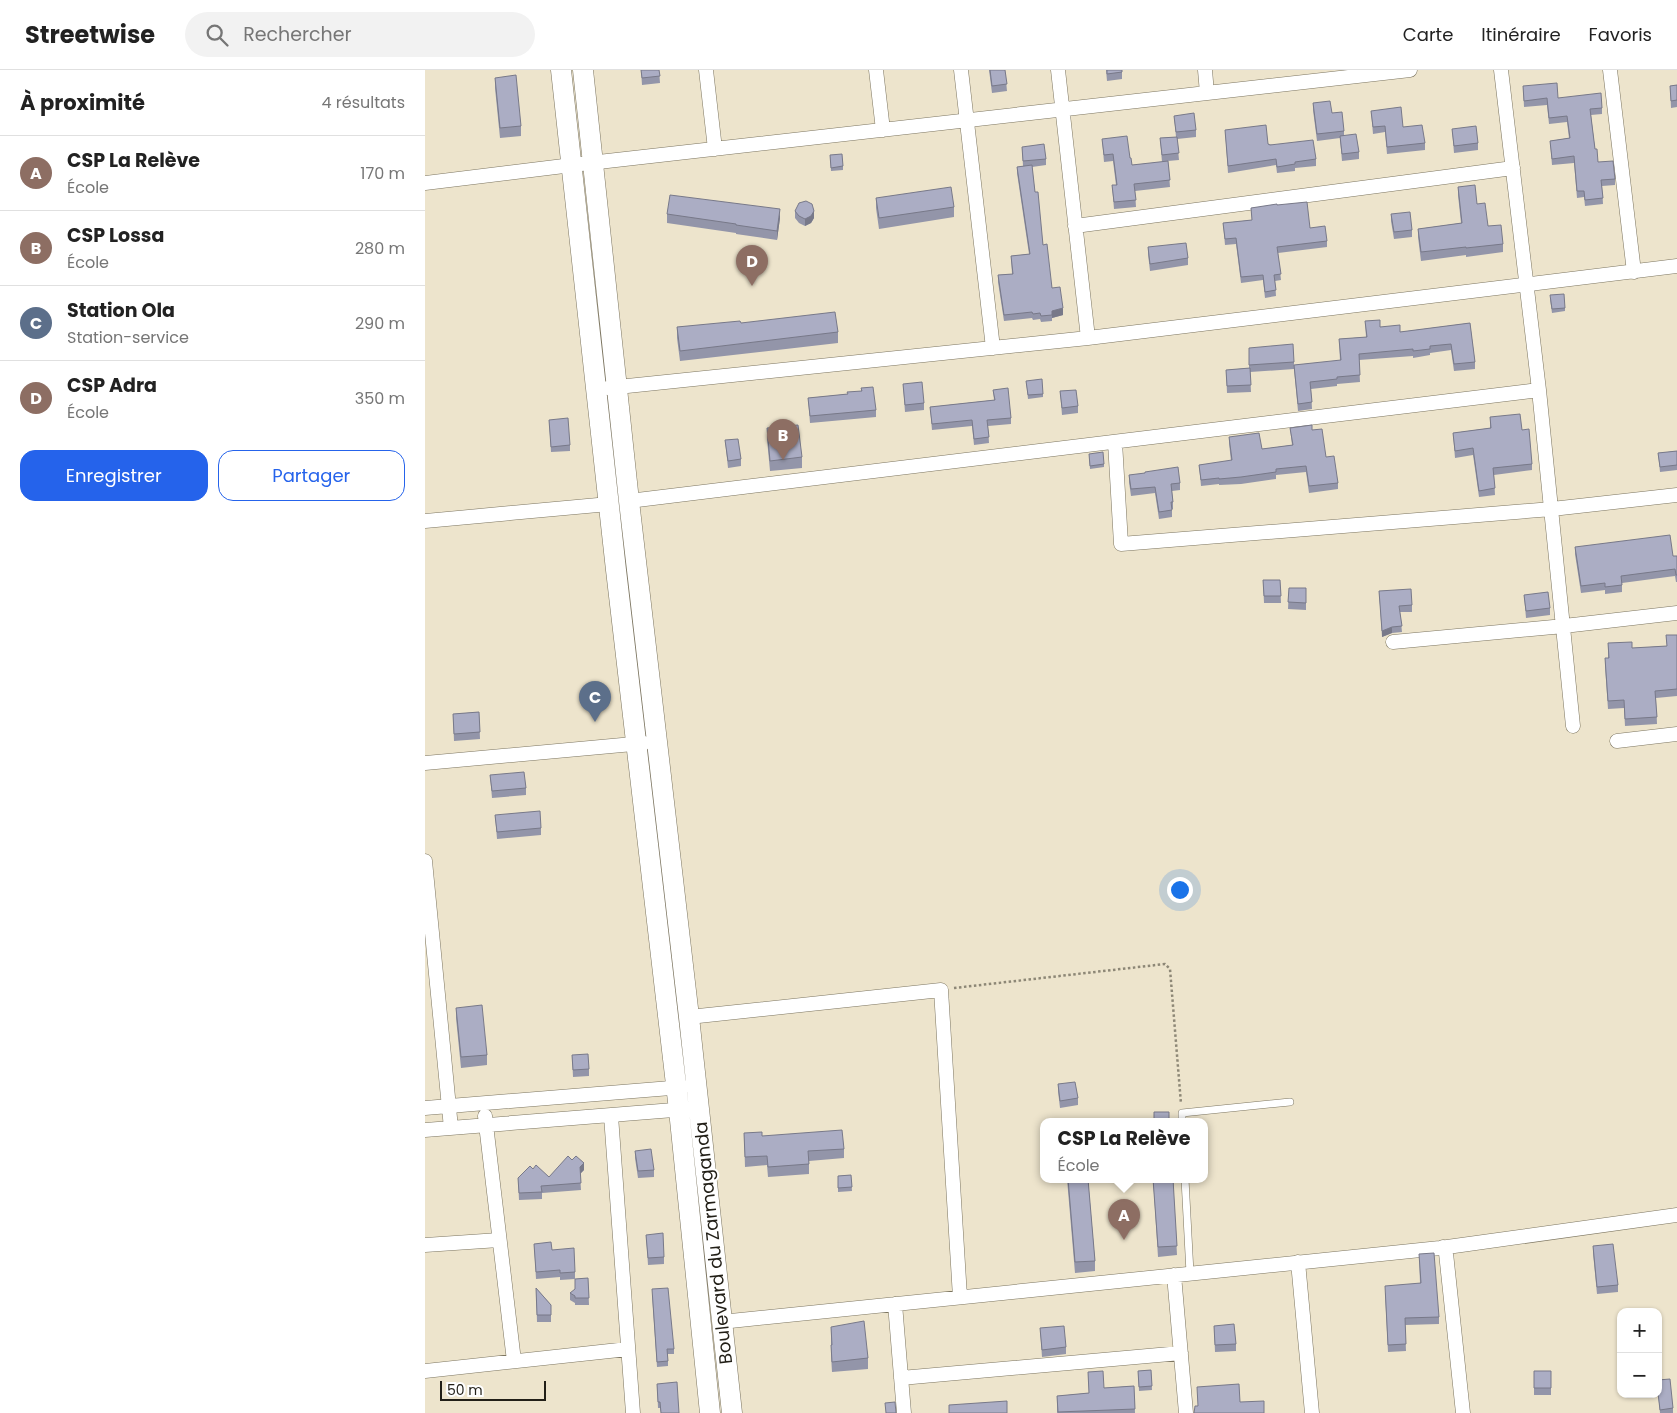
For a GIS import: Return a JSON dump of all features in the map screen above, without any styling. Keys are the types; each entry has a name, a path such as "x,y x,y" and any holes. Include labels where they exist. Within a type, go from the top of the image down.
{"main road":[{"name":"Boulevard du Zarmaganda","path":"561,70 616,570 679,1110 710,1413"},
{"name":"Boulevard du Zarmaganda","path":"583,70 629,501 689,1018 732,1413"},
{"path":"616,570 637,567"}],"street":[{"path":"706,70 715,149"},
{"path":"877,70 883,130"},
{"path":"961,70 993,348"},
{"path":"1058,70 1088,338"},
{"path":"1205,70 1207,93"},
{"path":"425,183 1207,93 1323,75 1410,70"},
{"path":"1501,70 1539,390 1573,726"},
{"path":"1610,70 1634,272"},
{"path":"1075,226 1513,168"},
{"path":"597,389 1088,338 1677,266"},
{"path":"629,501 1539,390"},
{"path":"1115,442 1121,544 1552,509 1677,494"},
{"path":"425,521 609,504"},
{"path":"1393,642 1677,613"},
{"path":"1617,741 1677,734"},
{"path":"425,762 657,742"},
{"path":"425,861 451,1128"},
{"path":"689,1018 941,990 960,1297"},
{"path":"425,1108 676,1088 696,1080"},
{"path":"483,1104 514,1361"},
{"path":"425,1130 699,1108"},
{"path":"611,1116 633,1413"},
{"path":"721,1322 1443,1247 1677,1215"},
{"path":"425,1245 499,1240"},
{"path":"1443,1247 1446,1253 1463,1413"},
{"path":"1298,1262 1312,1413"},
{"path":"1175,1275 1186,1413"},
{"path":"895,1304 904,1413"},
{"path":"425,1371 628,1349"},
{"path":"901,1378 1181,1353"}],"lane":[{"path":"1182,1118 1182,1113 1290,1102"},
{"path":"1185,1183 1190,1273"}],"path":[{"path":"941,990 1165,964 1170,969 1182,1113"}],"building":[{"path":"641,70 659,70 660,76 642,78"},
{"path":"990,70 1005,70 1007,84 992,86"},
{"path":"1107,70 1122,70 1122,72 1107,74"},
{"path":"516,75 521,126 500,128 495,78"},
{"path":"1557,83 1558,98 1601,93 1602,108 1590,109 1595,149 1597,149 1598,162 1613,161 1615,179 1601,180 1603,198 1585,200 1584,191 1577,191 1574,156 1552,159 1550,141 1570,138 1567,116 1549,118 1547,98 1524,101 1523,86"},
{"path":"1677,85 1677,100 1671,101 1670,86"},
{"path":"1330,101 1332,113 1342,112 1344,131 1317,134 1313,103"},
{"path":"1401,107 1403,127 1422,125 1425,143 1387,147 1385,126 1373,127 1371,111"},
{"path":"1194,113 1196,130 1176,132 1174,116"},
{"path":"1266,125 1268,144 1313,140 1316,159 1277,167 1276,159 1228,166 1225,130"},
{"path":"1476,126 1478,143 1454,146 1452,129"},
{"path":"1356,134 1359,152 1342,154 1340,136"},
{"path":"1127,136 1132,165 1168,161 1170,180 1134,184 1136,200 1114,202 1112,185 1117,185 1113,154 1104,155 1102,139"},
{"path":"1177,137 1179,153 1162,155 1160,138"},
{"path":"1044,144 1046,159 1023,161 1022,147"},
{"path":"842,154 843,166 831,168 830,155"},
{"path":"1032,165 1035,192 1038,192 1043,245 1047,244 1052,288 1060,287 1063,308 1052,311 1052,315 1041,316 1040,313 1033,314 1032,312 1004,315 998,275 1013,274 1011,256 1030,254 1017,167"},
{"path":"1475,185 1477,204 1485,203 1488,226 1501,225 1503,244 1421,252 1418,229 1462,223 1458,187"},
{"path":"951,187 954,207 879,218 876,198"},
{"path":"670,195 780,209 777,231 667,214"},
{"path":"806,201 812,204 814,211 811,216 805,219 795,211 799,203"},
{"path":"1307,202 1310,228 1325,226 1327,241 1277,247 1281,274 1274,275 1276,290 1265,292 1263,275 1241,277 1236,238 1225,239 1223,223 1252,220 1251,208"},
{"path":"1410,212 1412,230 1394,232 1391,214"},
{"path":"1186,243 1188,258 1150,264 1148,247"},
{"path":"1564,294 1565,308 1552,309 1550,295"},
{"path":"835,312 838,332 680,351 677,327 740,321 741,323"},
{"path":"1380,320 1380,327 1400,325 1400,332 1470,323 1475,362 1454,364 1451,344 1430,346 1430,349 1413,351 1413,349 1359,354 1360,375 1310,382 1312,402 1298,404 1294,365 1341,360 1339,339 1367,337 1365,321"},
{"path":"1293,344 1294,362 1249,365 1249,348"},
{"path":"1250,368 1251,385 1227,386 1226,370"},
{"path":"1042,379 1043,394 1028,395 1026,381"},
{"path":"922,382 924,403 905,405 903,384"},
{"path":"873,387 876,410 810,416 808,398 848,394 847,392 862,391 861,388"},
{"path":"1008,388 1011,418 987,420 989,437 974,439 972,420 932,424 930,407 995,400 993,390"},
{"path":"1076,390 1078,406 1062,408 1060,391"},
{"path":"1520,414 1522,430 1529,429 1532,464 1493,468 1495,488 1479,491 1473,448 1455,451 1453,433 1491,428 1490,417"},
{"path":"568,418 570,445 551,447 549,420"},
{"path":"798,425 802,457 770,461 767,428"},
{"path":"1312,425 1312,430 1322,429 1326,457 1334,456 1338,483 1309,486 1306,466 1276,469 1276,472 1241,477 1201,480 1199,465 1232,460 1229,437 1259,433 1262,449 1293,445 1290,428"},
{"path":"738,439 741,459 728,461 725,440"},
{"path":"1677,451 1677,465 1660,467 1658,453"},
{"path":"1103,452 1104,464 1090,466 1089,454"},
{"path":"1178,467 1180,483 1171,484 1172,510 1159,512 1155,487 1131,489 1129,475"},
{"path":"1670,535 1673,556 1677,556 1677,575 1675,569 1621,576 1622,585 1605,587 1605,583 1581,586 1575,547"},
{"path":"1263,580 1280,580 1281,596 1264,596"},
{"path":"1289,588 1306,588 1306,603 1288,602"},
{"path":"1411,589 1412,605 1399,606 1402,626 1382,631 1379,591"},
{"path":"1548,592 1550,608 1526,611 1524,595"},
{"path":"1666,635 1677,635 1677,689 1655,691 1657,717 1625,719 1624,700 1608,701 1605,658 1609,658 1608,643 1632,642 1632,648 1667,646"},
{"path":"479,712 480,732 454,734 453,714"},
{"path":"524,772 526,788 492,791 490,775"},
{"path":"540,811 541,828 497,832 495,815"},
{"path":"482,1005 487,1055 461,1057 456,1008"},
{"path":"588,1054 589,1069 573,1070 572,1055"},
{"path":"1075,1082 1078,1098 1060,1101 1058,1084"},
{"path":"1154,1112 1169,1112 1169,1118 1154,1118"},
{"path":"842,1130 844,1149 808,1151 809,1164 768,1167 767,1156 745,1157 744,1133 762,1132 762,1136"},
{"path":"651,1149 654,1170 638,1171 635,1151"},
{"path":"568,1156 572,1160 576,1156 584,1163 580,1167 581,1183 541,1186 542,1192 519,1193 518,1178 530,1166 533,1169 536,1165 549,1177"},
{"path":"851,1175 852,1187 838,1188 838,1176"},
{"path":"1068,1183 1088,1183 1095,1261 1075,1262"},
{"path":"1153,1183 1173,1183 1177,1246 1158,1247"},
{"path":"663,1233 664,1257 648,1258 646,1235"},
{"path":"551,1242 552,1250 574,1248 575,1272 560,1273 560,1270 536,1272 534,1244"},
{"path":"1613,1244 1618,1285 1597,1287 1593,1246"},
{"path":"1434,1253 1439,1317 1405,1318 1406,1344 1388,1345 1385,1286 1421,1283 1419,1254"},
{"path":"588,1278 589,1298 575,1298 570,1293 575,1289 575,1279"},
{"path":"536,1288 551,1305 551,1315 537,1315"},
{"path":"668,1288 674,1349 667,1349 668,1361 657,1362 652,1289"},
{"path":"864,1321 868,1358 832,1362 831,1327"},
{"path":"1234,1324 1236,1344 1215,1345 1214,1326"},
{"path":"1064,1326 1066,1347 1042,1350 1040,1328"},
{"path":"1151,1370 1152,1386 1139,1387 1138,1371"},
{"path":"1103,1371 1104,1388 1134,1386 1135,1409 1058,1412 1057,1396 1089,1393 1088,1372"},
{"path":"1534,1371 1551,1371 1551,1388 1534,1388"},
{"path":"1670,1379 1673,1408 1660,1410 1659,1398 1662,1398 1662,1380"},
{"path":"677,1382 679,1413 661,1413 657,1384"},
{"path":"1239,1384 1240,1402 1264,1401 1264,1413 1194,1413 1195,1406 1198,1406 1197,1387"},
{"path":"1007,1401 1007,1413 949,1413 949,1405"},
{"path":"895,1402 896,1413 886,1413 885,1403"}],"place":[{"name":"CSP Adra","path":"752,286"},
{"name":"CSP Lossa","path":"783,460"},
{"name":"Station Ola","path":"595,722"},
{"name":"CSP La Relève","path":"1124,1240"}]}
